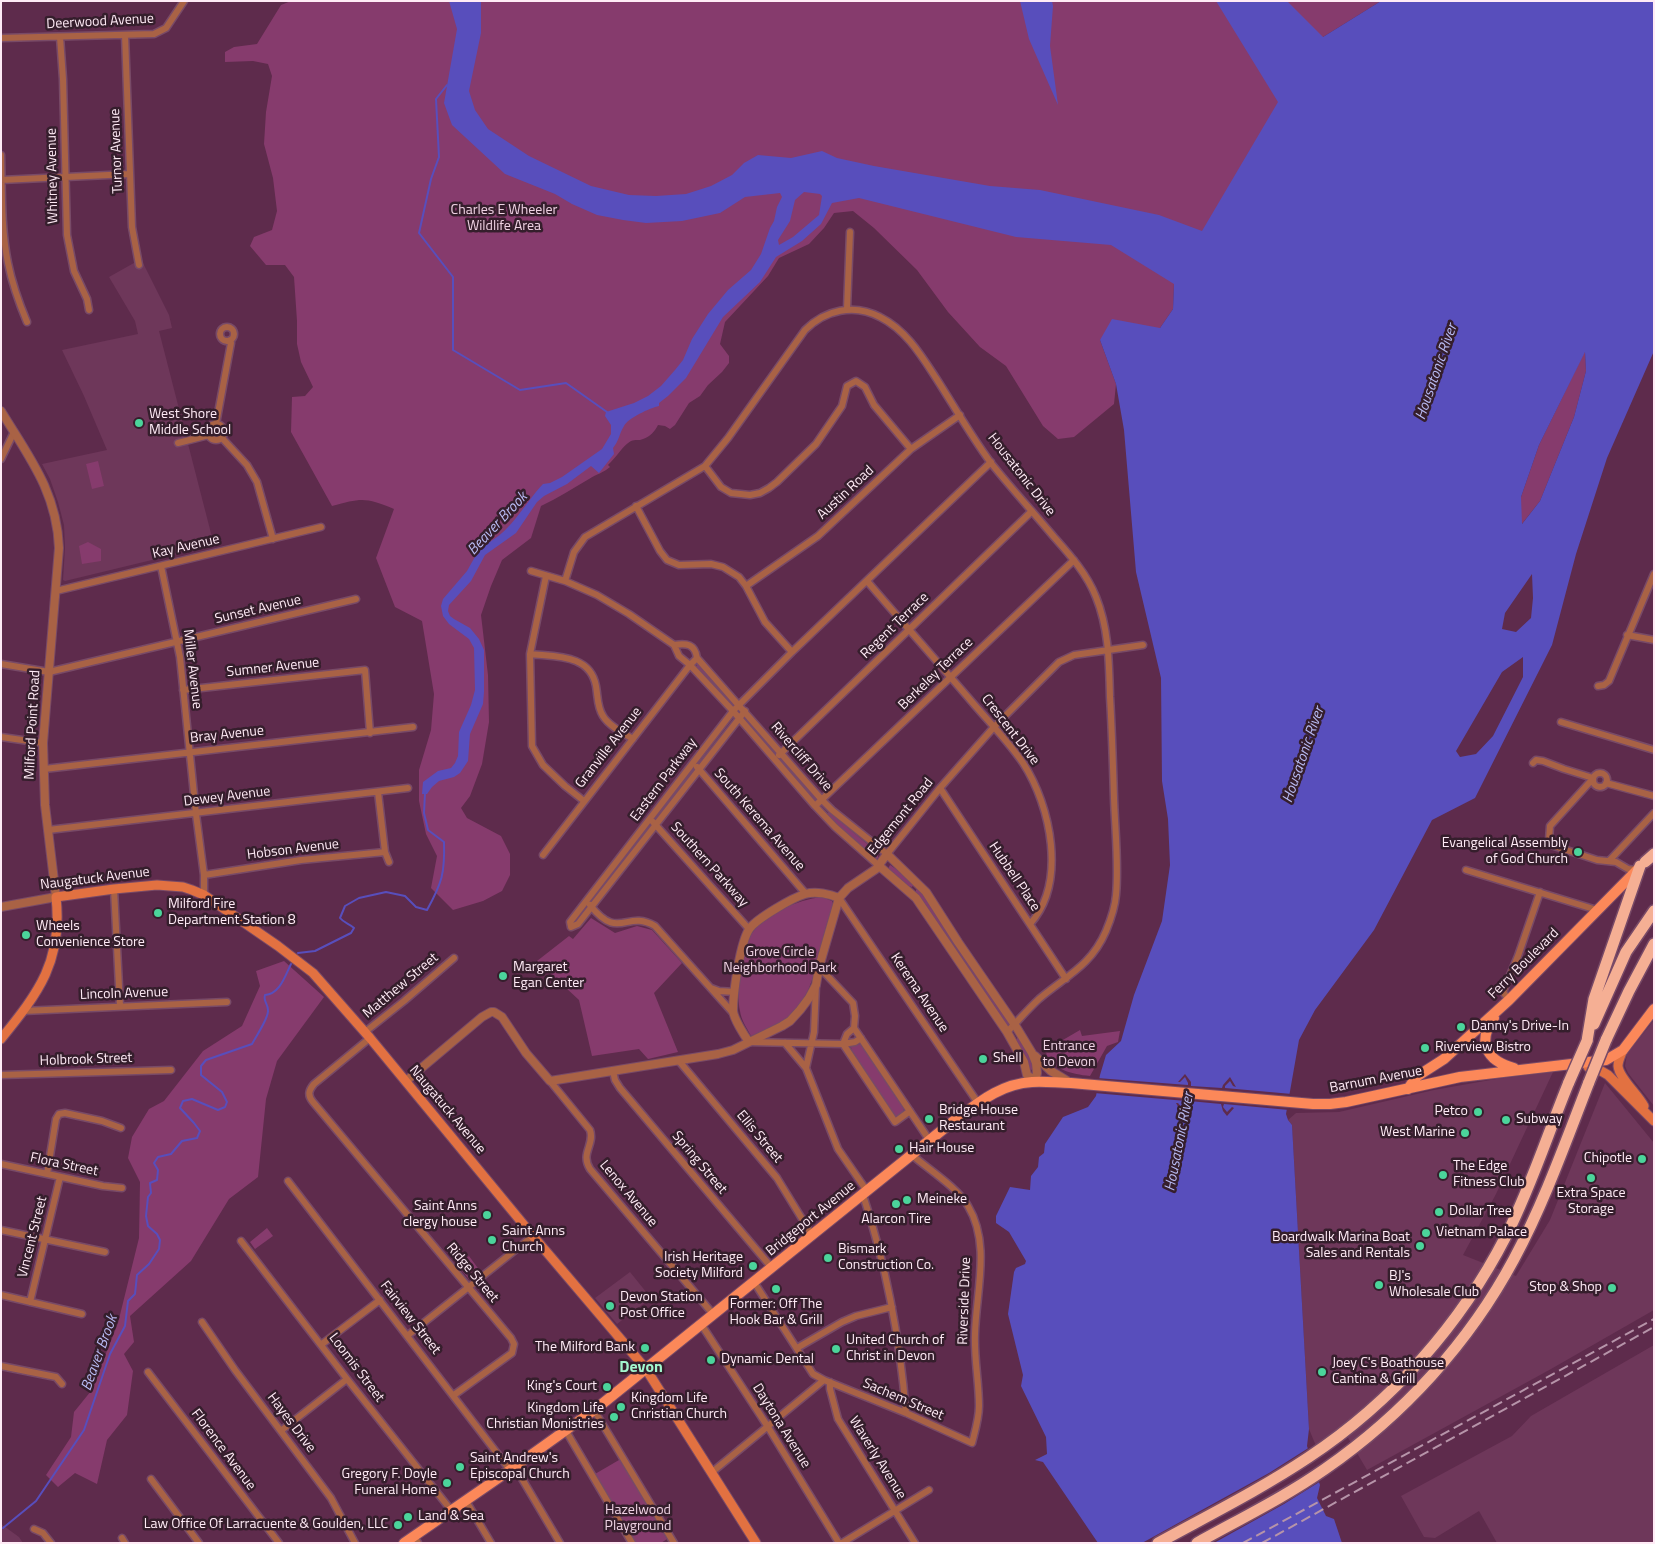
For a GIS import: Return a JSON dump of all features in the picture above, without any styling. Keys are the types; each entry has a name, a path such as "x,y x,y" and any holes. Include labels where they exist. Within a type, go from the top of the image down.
{"highway":[{"path":"1587,1041 1594,1000 1644,864 1654,852"},
{"path":"1158,1543 1294,1467 1323,1447 1365,1414 1432,1347 1462,1307 1491,1263 1516,1216 1569,1082 1626,952 1654,912"},
{"path":"1197,1543 1310,1479 1350,1450 1417,1391 1449,1355 1483,1310 1506,1272 1537,1210 1606,1040 1654,944"},
{"path":"1629,991 1654,958"}],"main road":[{"name":"Ferry Boulevard","path":"1408,1089 1416,1076 1444,1059 1509,1000 1644,864"},
{"name":"Naugatuck Avenue","path":"56,897 143,886 182,887 204,895 278,946 314,974 368,1035 533,1236 646,1369 756,1543"},
{"name":"Milford Point Road","path":"1,1039 42,983 53,955 57,933 56,897"},
{"path":"1500,1008 1487,1031 1486,1047 1490,1055 1497,1061 1518,1069"},
{"name":"Barnum Avenue","path":"1075,1084 1334,1104 1460,1077 1606,1060 1623,1050 1654,1009"},
{"path":"1623,1050 1619,1060 1620,1070 1640,1098 1647,1113"},
{"path":"1574,1064 1596,1068 1608,1076 1654,1121"},
{"name":"Bridgeport Avenue","path":"404,1543 416,1540 451,1510 513,1469 594,1410 978,1103 1005,1087 1034,1081 1075,1084"}],"street":[{"name":"Deerwood Avenue","path":"1,38 152,34 166,28 184,1"},
{"name":"Turnor Avenue","path":"125,36 132,227 139,265"},
{"name":"Whitney Avenue","path":"60,37 64,79 68,235 78,282 87,299 89,310"},
{"path":"1,156 5,242 8,262 14,287 27,322"},
{"path":"2,180 130,174"},
{"path":"847,309 850,232"},
{"name":"Housatonic Drive","path":"565,581 574,552 585,537 705,466 728,438 805,330 824,316 847,309 862,310 886,320 902,333 918,352 991,462 1074,560 1088,580 1103,615 1108,650 1114,798 1116,897 1111,919 1102,940 1082,965 1039,999 1008,1032"},
{"path":"209,435 210,428 216,424 230,340"},
{"path":"705,466 718,484 731,493 750,495 760,493 769,488 816,444 842,406 847,386 854,382 858,382 865,387 874,405 911,450"},
{"name":"Milford Point Road","path":"1,411 38,470 53,507 58,531 59,548 56,591 43,743 48,830 56,897"},
{"name":"Austin Road","path":"746,586 818,536 911,450 960,415"},
{"path":"216,424 223,428 222,438"},
{"path":"1,459 14,432"},
{"path":"209,435 214,440 222,438"},
{"path":"178,443 209,435"},
{"path":"222,438 247,465 257,482 273,539"},
{"name":"Eastern Parkway","path":"745,711 698,769 653,822 586,900 570,922 570,927 578,924 591,907 653,822 693,763 733,712 792,652 991,462"},
{"path":"636,506 660,551 667,560 679,565 703,563 717,566 734,574 746,586 764,622 792,652"},
{"name":"Regent Terrace","path":"774,759 1032,511"},
{"name":"Kay Avenue","path":"56,591 321,527"},
{"name":"Berkeley Terrace","path":"815,806 952,678 1074,560"},
{"name":"Miller Avenue","path":"161,566 178,642 204,875 204,895"},
{"name":"Rivercliff Drive","path":"531,572 565,581 597,595 630,614 674,645 679,656 690,665 733,712 835,827 916,898 1008,1032 1024,1062 1027,1075 1034,1081 1037,1070 1032,1054 1015,1025 926,892 887,854 822,800 697,658 696,650 691,645 674,645"},
{"path":"1598,686 1604,685 1609,681 1654,574"},
{"path":"546,576 530,654 532,746 543,765 584,801"},
{"name":"Crescent Drive","path":"867,581 994,727 1023,763 1040,795 1052,856 1051,881 1043,905 1037,917 1030,924"},
{"name":"Sunset Avenue","path":"49,672 356,600"},
{"path":"1628,635 1654,640"},
{"name":"Edgemont Road","path":"839,898 848,888 878,866 940,788 994,727 1059,662 1074,655 1143,645"},
{"path":"530,654 571,658 585,666 594,680 599,708 604,718 633,739"},
{"name":"Granville Avenue","path":"543,855 697,658"},
{"path":"1,664 49,672"},
{"name":"Sumner Avenue","path":"183,690 365,670 370,732"},
{"path":"1560,722 1654,750"},
{"name":"Bray Avenue","path":"44,769 413,727"},
{"path":"1,737 43,743"},
{"path":"1533,763 1536,760 1543,760 1593,779"},
{"name":"South Kerema Avenue","path":"693,763 806,894"},
{"path":"1606,783 1606,778 1602,774 1596,774 1550,826 1549,840 1551,845 1597,860 1616,862 1628,870 1644,864"},
{"path":"1593,779 1595,785 1599,787 1606,783"},
{"path":"1606,783 1654,796"},
{"name":"Dewey Avenue","path":"48,830 408,788"},
{"name":"Hubbell Place","path":"940,788 1066,979"},
{"path":"378,792 385,852 389,862"},
{"path":"1608,862 1654,813"},
{"name":"Southern Parkway","path":"653,822 750,929"},
{"name":"Hobson Avenue","path":"204,875 301,860 385,852"},
{"path":"1466,870 1597,910"},
{"path":"910,892 919,884"},
{"path":"114,889 120,1006"},
{"path":"1509,1000 1503,992 1518,956 1540,892"},
{"path":"733,1013 738,962 750,929 777,908 806,894 829,894 839,898 819,967 816,985 814,1032 806,1068"},
{"name":"Naugatuck Avenue","path":"1,907 56,897"},
{"name":"Kerema Avenue","path":"839,898 978,1103"},
{"path":"586,900 604,920 612,924 639,920 655,926 733,1013 748,1042"},
{"name":"Matthew Street","path":"309,1096 310,1089 314,1084 454,958"},
{"path":"819,967 853,1002 854,1028 930,1141"},
{"path":"550,1081 679,1061 733,1050 790,1021 809,998 816,985"},
{"path":"710,987 719,991 735,992"},
{"name":"Lincoln Avenue","path":"23,1011 226,1002"},
{"name":"Lenox Avenue","path":"406,1081 485,1014 494,1012 502,1017 526,1054 590,1130 592,1138 586,1156 590,1169 714,1314"},
{"path":"842,1044 847,1034 854,1028"},
{"path":"748,1042 842,1044 855,1042 861,1038"},
{"path":"784,1043 806,1068 838,1149 865,1193 892,1307 906,1414"},
{"path":"842,1044 895,1122 910,1111"},
{"name":"Rivercliff Drive","path":"1032,1054 1050,1071 1075,1084"},
{"name":"Ellis Street","path":"679,1061 777,1178 812,1235"},
{"name":"Holbrook Street","path":"1,1075 170,1070"},
{"name":"Spring Street","path":"613,1071 615,1080 620,1088 772,1268"},
{"name":"Ridge Street","path":"309,1096 511,1338 514,1344 512,1353 454,1395"},
{"path":"47,1174 56,1118 59,1114 65,1113 102,1121 121,1128"},
{"name":"Riverside Drive","path":"912,1155 963,1198 972,1213 978,1231 980,1287 975,1333 979,1405 972,1443"},
{"name":"Flora Street","path":"1,1164 103,1186 122,1188"},
{"name":"Vincent Street","path":"30,1302 60,1177"},
{"name":"Fairview Street","path":"288,1181 513,1469 560,1543"},
{"path":"1,1230 105,1252"},
{"path":"408,1336 533,1236"},
{"name":"Loomis Street","path":"241,1241 451,1510"},
{"path":"711,1473 827,1381 813,1374 754,1282"},
{"path":"1,1295 82,1314"},
{"path":"322,1344 380,1300"},
{"path":"797,1348 842,1322 856,1316 892,1307"},
{"name":"Hayes Drive","path":"202,1322 235,1370 282,1430 331,1498 356,1543"},
{"name":"Daytona Avenue","path":"701,1324 840,1543"},
{"path":"1,1366 56,1377 62,1384"},
{"name":"Florence Avenue","path":"148,1372 279,1543"},
{"path":"282,1430 347,1379"},
{"name":"Sachem Street","path":"827,1381 972,1443"},
{"name":"Waverly Avenue","path":"827,1381 838,1419 915,1543"},
{"path":"594,1410 674,1543"},
{"path":"566,1431 632,1543"},
{"path":"151,1479 199,1543"},
{"path":"840,1543 930,1490"},
{"path":"466,1501 491,1543"},
{"path":"34,1529 43,1533 51,1543"}],"shaded area":[{"name":"West Shore Middle School","path":"141,259 169,315 172,328 159,331 214,545 65,581 63,580 64,525 50,479 42,464 107,450 62,350 138,334 135,321 109,277"},
{"path":"1654,1020 1654,1106 1628,1073 1625,1066 1627,1054"},
{"path":"1553,1072 1496,1194 1463,1255 1516,1276 1550,1220 1605,1083 1654,1143 1654,1310 1367,1470 1341,1426 1316,1446 1309,1429 1292,1125 1288,1120 1296,1113 1339,1112 1434,1090 1496,1079"},
{"path":"630,1272 651,1298 617,1324 595,1298"},
{"path":"1654,1345 1654,1543 1497,1543 1479,1511 1435,1538 1424,1537 1401,1496 1512,1436 1531,1416"},
{"path":"1,1524 19,1537 23,1543 1,1543"}],"green space":[{"name":"Charles E Wheeler Wildlife Area","path":"291,1 1381,1 1323,37 1174,284 1173,309 1160,328 1100,340 1116,384 1114,404 1074,437 1058,439 1043,426 1006,366 980,347 948,312 917,270 874,228 853,211 834,213 824,228 809,244 779,258 768,276 725,322 720,344 729,356 729,363 700,396 689,403 675,425 670,429 658,425 648,437 631,441 625,445 608,465 610,467 541,506 531,538 502,560 481,615 488,675 489,722 482,764 470,796 461,808 467,818 501,836 510,854 510,875 502,891 483,901 453,910 431,888 437,856 426,834 419,801 419,770 431,730 434,694 422,621 395,607 376,558 394,509 377,502 363,500 332,506 291,432 292,397 305,396 313,387 301,362 297,344 294,277 285,265 266,265 250,246 254,237 272,230 277,211 273,178 264,144 266,112 272,76 268,64 253,61 225,62 225,52 234,47 257,44 281,5"},
{"path":"1585,351 1586,371 1574,417 1540,501 1521,525 1521,497 1539,445"},
{"path":"98,461 104,486 92,489 86,464"},
{"path":"88,542 101,549 101,561 82,564 79,546"},
{"path":"698,664 701,665 735,705 732,707 696,667"},
{"path":"743,715 775,750 775,753 773,754 744,723"},
{"path":"781,759 818,799 816,802 813,801 780,761"},
{"path":"829,812 878,853 878,858 874,859 827,815"},
{"path":"890,865 915,882 912,887 889,870"},
{"path":"919,888 1010,1023 1009,1026 1005,1026 916,892"},
{"name":"Grove Circle Neighborhood Park","path":"822,897 832,901 833,905 806,995 783,1021 751,1036 744,1024 739,1003 740,971 748,940 758,926 774,914 793,904"},
{"path":"591,918 615,933 637,926 652,930 682,963 654,993 678,1052 648,1059 639,1049 592,1056 579,1000 537,961 569,936 573,939"},
{"path":"284,961 324,997 277,1061 266,1099 258,1177 229,1199 191,1261 130,1316 134,1342 124,1354 133,1371 127,1415 107,1440 97,1484 75,1473 58,1487 46,1475 71,1437 74,1412 91,1391 118,1323 139,1238 140,1182 128,1158 132,1137 149,1109 164,1101 203,1051 242,1026 260,986 256,971"},
{"name":"Entrance to Devon","path":"1080,1030 1082,1036 1120,1031 1118,1042 1107,1046 1090,1076 1065,1071 1044,1057 1047,1054 1044,1051"},
{"path":"1018,1037 1028,1052 1035,1069 1030,1070 1016,1040"},
{"path":"863,1045 904,1108 903,1113 895,1117 852,1052 851,1047"},
{"path":"267,1228 273,1236 255,1249 250,1242"},
{"path":"469,1256 480,1271 469,1279 457,1265"},
{"name":"Hazelwood Playground","path":"621,1460 667,1539 661,1543 634,1543 595,1474"}],"water":[{"name":"Housatonic River","path":"449,1 481,1 481,33 469,91 475,110 488,129 529,156 591,186 629,195 686,194 711,186 732,175 744,163 758,155 791,158 822,151 837,158 874,166 990,186 1040,190 1159,215 1202,231 1278,102 1216,1 1287,1 1323,37 1381,1 1654,1 1654,351 1607,458 1576,554 1552,645 1475,798 1432,820 1374,930 1315,1010 1299,1040 1286,1114 1292,1125 1309,1429 1307,1446 1320,1485 1317,1498 1326,1516 1334,1519 1342,1543 1098,1543 1043,1462 1035,1460 1047,1454 1046,1437 1021,1386 1023,1375 1008,1314 1014,1272 1016,1268 1025,1264 1026,1261 1009,1232 996,1223 996,1216 1010,1187 1030,1190 1031,1176 1038,1167 1039,1157 1044,1153 1045,1144 1063,1117 1088,1107 1096,1096 1106,1055 1121,1041 1134,995 1162,921 1170,865 1168,819 1162,781 1161,678 1136,572 1124,430 1116,384 1100,340 1112,319 1160,328 1173,309 1174,284 1111,245 1016,237 859,198 832,203 821,224 802,241 776,257 760,282 723,317 686,378 659,403 659,406 640,414 626,423 613,448 614,454 599,473 591,466 567,484 544,496 537,502 516,533 485,555 471,581 449,605 448,611 450,616 470,628 479,639 484,650 483,704 470,734 468,761 460,773 454,777 439,781 427,794 422,794 423,782 438,771 451,768 455,763 458,756 459,732 471,705 475,690 474,648 469,639 449,624 443,616 441,606 443,599 467,571 481,546 508,528 543,484 562,477 602,449 611,434 611,425 605,416 606,412 634,403 648,396 661,386 675,370 683,360 692,339 708,314 728,290 751,270 761,254 782,197 780,193 745,197 720,213 682,221 646,223 597,215 555,194 505,174 452,125 444,103 457,29","holes":["804,192 820,194 822,196 819,215 793,237 779,245 778,240 790,221 795,200","1585,352 1586,371 1574,417 1540,501 1522,524 1521,497 1539,445","1532,574 1533,598 1531,618 1516,632 1502,629 1505,613","1523,657 1523,677 1493,736 1476,754 1460,757 1456,751 1502,672"]},
{"path":"1020,1 1052,1 1050,46 1058,105 1029,39"}],"pier":[{"path":"1185,1074 1191,1082 1191,1086 1222,1088 1230,1077 1236,1087 1230,1081 1225,1088 1292,1094 1289,1110 1224,1104 1223,1107 1227,1112 1232,1107 1234,1108 1227,1116 1221,1104 1189,1101 1186,1108 1181,1112 1176,1103 1182,1108 1186,1101 1094,1093 1097,1078 1188,1085 1185,1077 1178,1082"},
{"path":"1310,1447 1321,1481 1284,1504 1214,1543 1142,1543 1269,1473"}],"waterway":[{"path":"447,85 436,99 439,157 431,179 419,233 453,277 453,350 520,390 566,383 607,412"},
{"name":"Beaver Brook","path":"298,953 315,951 351,933 354,928 340,918 345,906 359,898 386,892 405,896 416,907 427,910 442,878 444,842 428,830 424,813 425,793"},
{"name":"Beaver Brook","path":"3,1528 36,1501 84,1430 110,1354 125,1326 128,1301 135,1294 137,1275 149,1264 159,1249 160,1240 157,1234 148,1226 146,1216 148,1197 151,1193 150,1183 157,1180 158,1170 154,1163 158,1157 171,1154 182,1141 197,1138 200,1131 180,1108 183,1101 192,1099 218,1110 225,1107 227,1102 222,1092 201,1075 201,1066 206,1060 252,1044 268,1013 265,995 278,988 291,964"}],"railway":[{"path":"1243,1543 1654,1319"},
{"path":"1262,1543 1654,1327"}],"place":[{"name":"West Shore Middle School","path":"139,423"},
{"name":"Evangelical Assembly of God Church","path":"1578,852"},
{"name":"Milford Fire Department Station 8","path":"158,913"},
{"name":"Wheels Convenience Store","path":"26,935"},
{"name":"Margaret Egan Center","path":"503,976"},
{"name":"Danny's Drive-In","path":"1461,1027"},
{"name":"Riverview Bistro","path":"1425,1048"},
{"name":"Shell","path":"983,1059"},
{"name":"Petco","path":"1478,1112"},
{"name":"Bridge House Restaurant","path":"929,1119"},
{"name":"Subway","path":"1506,1120"},
{"name":"West Marine","path":"1465,1133"},
{"name":"Hair House","path":"899,1149"},
{"name":"Chipotle","path":"1642,1159"},
{"name":"The Edge Fitness Club","path":"1443,1175"},
{"name":"Extra Space Storage","path":"1591,1178"},
{"name":"Meineke","path":"907,1200"},
{"name":"Alarcon Tire","path":"896,1204"},
{"name":"Dollar Tree","path":"1439,1212"},
{"name":"Saint Anns clergy house","path":"487,1215"},
{"name":"Vietnam Palace","path":"1426,1233"},
{"name":"Saint Anns Church","path":"492,1240"},
{"name":"Boardwalk Marina Boat Sales and Rentals","path":"1420,1246"},
{"name":"Bismark Construction Co.","path":"828,1258"},
{"name":"Irish Heritage Society Milford","path":"753,1266"},
{"name":"BJ's Wholesale Club","path":"1379,1285"},
{"name":"Stop & Shop","path":"1612,1288"},
{"name":"Former: Off The Hook Bar & Grill","path":"776,1289"},
{"name":"Devon Station Post Office","path":"610,1306"},
{"name":"The Milford Bank","path":"645,1348"},
{"name":"United Church of Christ in Devon","path":"836,1349"},
{"name":"Dynamic Dental","path":"711,1360"},
{"name":"Joey C's Boathouse Cantina & Grill","path":"1322,1372"},
{"name":"King's Court","path":"607,1387"},
{"name":"Kingdom Life Cnristian Church","path":"621,1407"},
{"name":"Kingdom Life Christian Monistries","path":"614,1417"},
{"name":"Saint Andrew's Episcopal Church","path":"460,1467"},
{"name":"Gregory F. Doyle Funeral Home","path":"447,1483"},
{"name":"Land & Sea","path":"408,1517"},
{"name":"Law Office Of Larracuente & Goulden, LLC","path":"398,1525"}],"district":[{"name":"Devon","path":"641,1368"}]}
